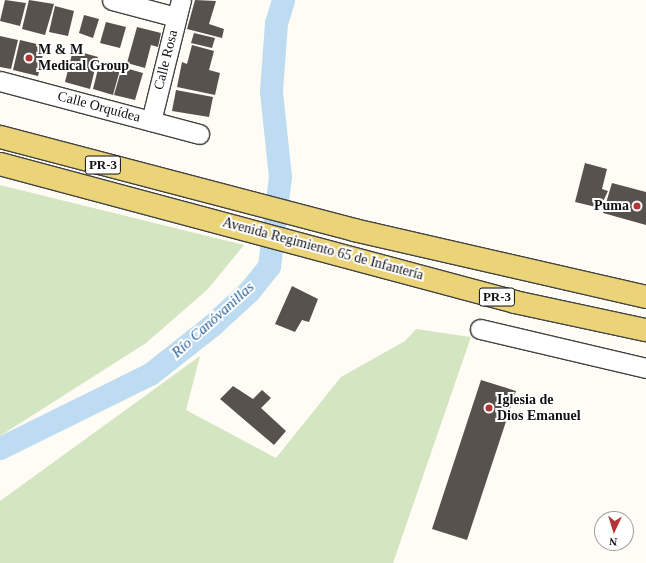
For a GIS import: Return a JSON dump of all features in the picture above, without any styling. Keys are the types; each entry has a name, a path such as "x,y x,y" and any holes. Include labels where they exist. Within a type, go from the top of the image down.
{"main road":[{"name":"Avenida Regimiento 65 de Infantería","path":"0,137 354,230 646,297"},
{"name":"Avenida Regimiento 65 de Infantería","path":"0,164 204,216 515,302 646,330"}],"street":[{"path":"112,0 179,8"},
{"name":"Calle Rosa","path":"151,121 179,8"},
{"name":"Calle Orquídea","path":"0,80 199,134"},
{"path":"480,329 646,368"}],"green space":[{"path":"0,185 244,245 208,289 146,343 0,436"},
{"path":"416,329 471,337 393,563 0,563 0,501 200,356 186,410 276,458 341,377 405,341"}],"building":[{"path":"5,0 26,3 20,26 0,21"},
{"path":"29,0 54,4 45,35 22,29"},
{"path":"195,0 216,1 209,24 224,29 222,38 187,29"},
{"path":"55,6 74,11 68,36 49,32"},
{"path":"84,15 99,19 93,38 79,33"},
{"path":"106,22 126,27 120,48 100,43"},
{"path":"137,27 161,33 158,47 151,45 145,68 127,63"},
{"path":"194,33 215,38 212,48 191,43"},
{"path":"0,36 18,40 11,69 0,67"},
{"name":"M & M Medical Group","path":"20,40 45,46 38,76 13,70"},
{"path":"192,45 214,51 209,70 220,73 215,95 177,87 182,62 187,64"},
{"path":"73,50 98,57 90,89 65,82"},
{"path":"100,61 121,66 113,95 93,89"},
{"path":"122,67 143,73 135,100 114,95"},
{"path":"176,90 213,97 209,117 172,111"},
{"path":"585,163 607,169 602,189 608,191 600,208 575,202"},
{"path":"612,183 646,192 646,225 603,213"},
{"path":"292,286 318,299 309,322 302,320 295,332 275,324"},
{"path":"481,380 516,391 467,540 432,529"},
{"path":"233,386 253,399 262,390 271,398 261,408 286,431 274,445 220,399"}],"waterway":[{"name":"Río Canóvanillas","path":"0,448 150,374 211,326 249,291 269,266 280,177 271,91 276,23 283,0"}],"place":[{"name":"M & M Medical Group","path":"29,58"},
{"name":"Puma","path":"637,206"},
{"name":"Iglesia de Dios Emanuel","path":"489,408"}]}
